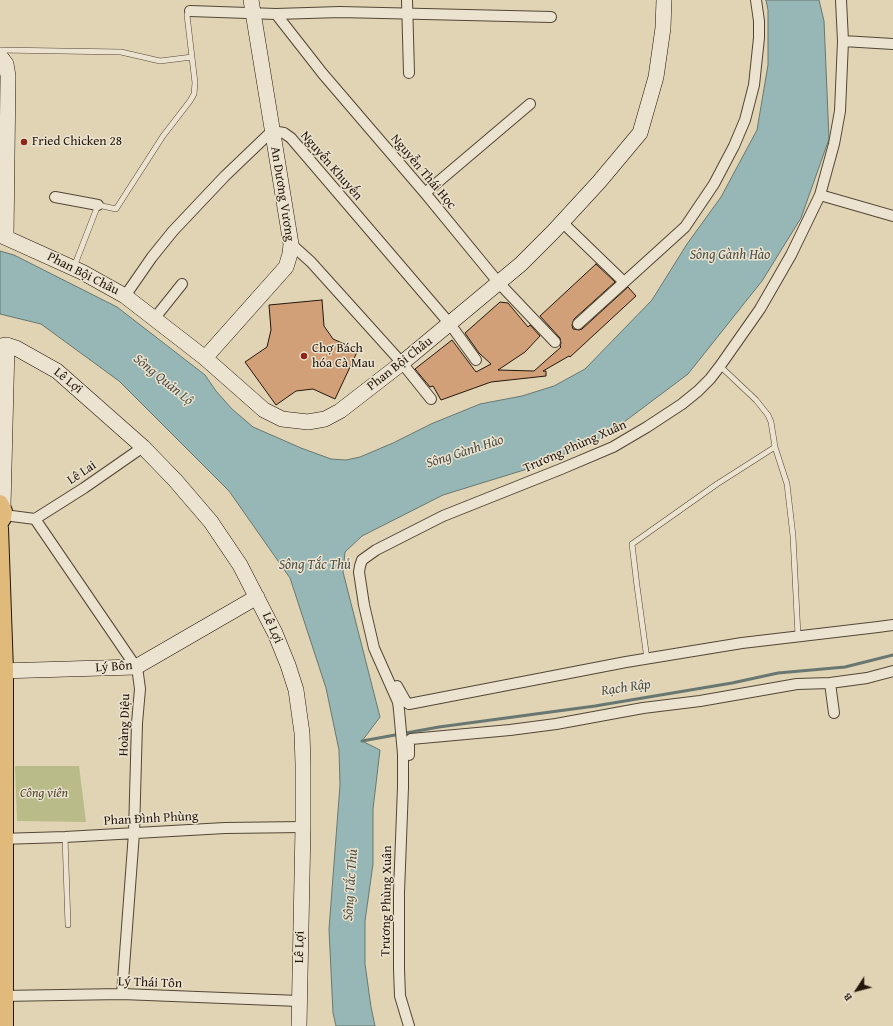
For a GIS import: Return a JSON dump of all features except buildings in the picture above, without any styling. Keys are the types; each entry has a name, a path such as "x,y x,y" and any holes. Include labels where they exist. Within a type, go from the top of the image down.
{"main road":[{"path":"1,515 2,996 5,1026"}],"street":[{"path":"407,0 409,73"},
{"name":"Phan Bội Châu","path":"3,236 74,268 125,296 205,358 264,410 282,419 308,422 325,419 340,411 402,363 521,264 599,182 640,133 656,77 663,28 664,0"},
{"path":"578,324 686,227 714,184 734,146 745,120 754,84 759,38 759,21 756,0"},
{"name":"Trương Phùng Xuân","path":"409,1026 400,996 399,969 399,892 403,754 399,710 398,702 374,648 364,605 359,572 362,560 368,554 442,516 613,447 647,427 698,392 720,366 760,308 791,255 820,195 834,144 840,112 843,41 841,0"},
{"path":"190,11 252,7 276,14 340,12 551,17"},
{"name":"An Dương Vương","path":"205,358 286,267 289,260 291,244 252,7"},
{"name":"Nguyễn Thái Học","path":"276,14 323,74 425,193 498,282 555,342"},
{"path":"843,41 893,44"},
{"path":"0,56 6,64 8,76 3,236"},
{"path":"425,193 530,104"},
{"path":"125,296 173,231 225,176 272,131"},
{"name":"Nguyễn Khuyến","path":"272,131 284,133 291,138 450,324 476,360"},
{"path":"820,195 893,216"},
{"path":"55,197 98,205"},
{"path":"562,222 624,282"},
{"path":"291,244 311,262 402,363 431,399"},
{"path":"154,319 182,284"},
{"path":"4,346 1,515 35,519"},
{"name":"Lê Lợi","path":"4,346 16,348 57,371 143,447 176,480 211,522 240,564 275,634 288,665 296,690 302,733 304,764 299,1026"},
{"name":"Lê Lai","path":"35,519 84,488 143,447"},
{"name":"Hoàng Diệu","path":"35,519 136,666 140,689 137,722 134,833 122,994"},
{"name":"Lý Bôn","path":"2,671 136,666 257,597"},
{"path":"381,663 390,674 406,702 409,704 647,659 742,643 893,624"},
{"path":"403,787 407,784 409,779 409,742 411,740 556,724 643,708 700,701 797,684 830,683 867,678 893,671"},
{"path":"830,683 834,713"},
{"name":"Phan Đình Phùng","path":"2,839 225,828 303,827"},
{"name":"Lý Thái Tôn","path":"2,996 122,994 299,1001"}],"lane":[{"path":"74,268 98,205 116,209 163,136 194,94 195,83 187,14 190,11"},
{"path":"0,50 121,52 160,61 192,57"},
{"path":"720,366 756,400 768,415 775,447 787,484 793,536 798,636"},
{"path":"647,659 632,544 717,484 775,447"},
{"path":"65,837 68,924"}],"green space":[{"name":"Công viên","path":"15,766 79,766 86,822 17,821"}],"water":[{"path":"766,0 819,0 824,21 829,139 801,218 762,281 688,374 604,437 537,466 443,495 362,536 345,552 343,572 380,717 362,741 380,750 373,809 373,864 365,921 365,964 375,1026 336,1026 333,1013 329,929 340,785 339,750 326,688 290,578 229,491 119,381 41,324 0,314 0,251 14,255 117,307 205,375 216,391 232,409 253,427 301,448 331,459 346,460 360,457 393,443 431,424 480,404 522,396 554,386 585,369 652,300 687,244 721,197 757,130 768,65 768,10"}],"waterway":[{"name":"Rạch Rập","path":"362,741 439,727 595,706 732,683 778,673 845,667 893,655"}],"place":[{"name":"Fried Chicken 28","path":"24,142"},
{"name":"Chợ Bách hóa Cà Mau","path":"304,356"}],"water label":[{"name":"Sông Gành Hào","path":"730,255"},
{"name":"Sông Quản Lộ","path":"163,380"},
{"name":"Sông Gành Hào","path":"465,452"},
{"name":"Sông Tắc Thủ","path":"315,565"},
{"name":"Sông Tắc Thủ","path":"351,885"}]}
